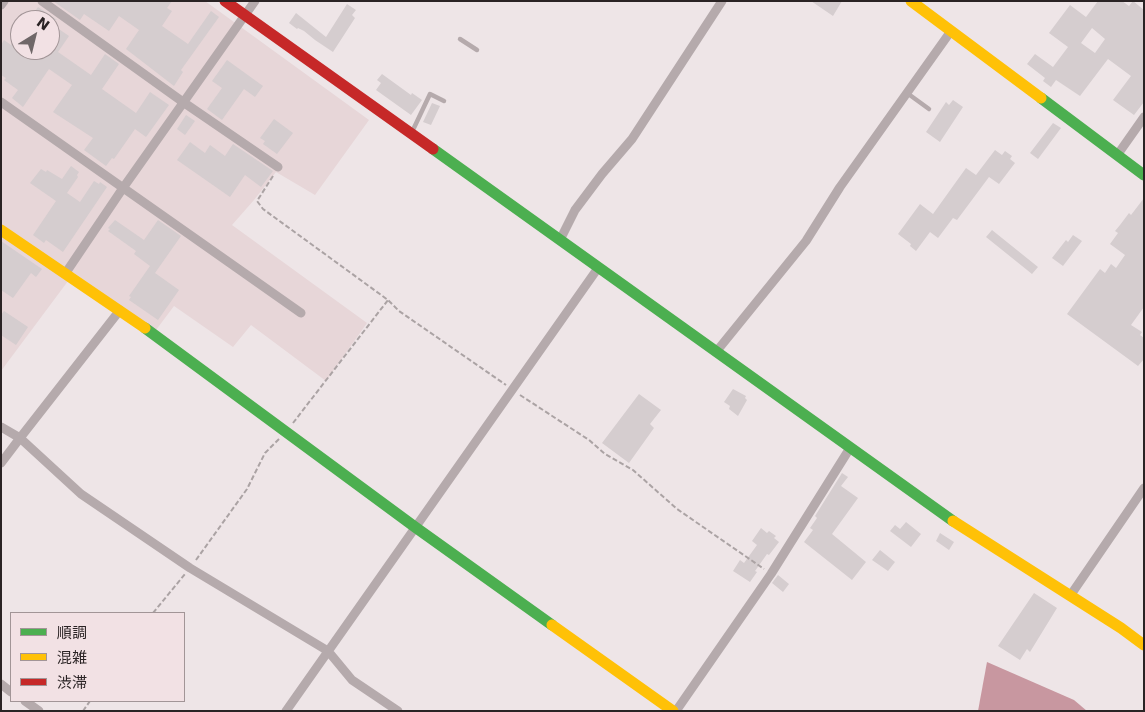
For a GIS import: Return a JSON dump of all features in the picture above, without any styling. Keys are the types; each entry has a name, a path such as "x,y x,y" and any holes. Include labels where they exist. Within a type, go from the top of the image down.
{"street":[{"path":"1,5 4,1"},
{"path":"42,1 278,167"},
{"path":"225,1 954,522 1144,644"},
{"path":"65,274 123,188 255,1"},
{"path":"560,240 575,210 632,139 722,1"},
{"path":"911,1 1144,175"},
{"path":"716,352 806,241 840,187 951,31"},
{"path":"1,102 300,313"},
{"path":"1118,154 1144,117"},
{"path":"1,230 120,310 285,433 674,711 771,574 850,448"},
{"path":"286,711 598,268"},
{"path":"1,463 120,310"},
{"path":"1,427 20,438 81,494 190,568 328,651 352,680 398,711"},
{"path":"1070,596 1144,488"},
{"path":"26,702 39,711"}],"lane":[{"path":"460,39 477,50"},
{"path":"412,134 430,94 444,101"},
{"path":"907,94 929,109"}],"path":[{"path":"278,167 257,201 263,209 399,310 589,440 604,454 633,470 677,509 771,574"},
{"path":"154,612 190,568 247,489 265,453 285,433 388,300"}],"shaded area":[{"path":"1,1 205,1 369,120 315,195 276,172 232,225 367,323 326,381 251,325 233,347 174,306 156,330 74,273 1,371"},
{"path":"987,662 1074,700 1087,711 978,711"}],"building":[{"path":"53,1 172,1 167,8 172,11 162,26 188,44 211,11 219,17 181,70 183,72 174,86 126,49 139,30 119,16 109,31 84,14 80,20"},
{"path":"811,1 842,1 833,16"},
{"path":"1098,1 1122,1 1129,6 1133,1 1144,10 1144,102 1134,115 1113,100 1131,76 1108,59 1080,96 1056,80 1051,87 1043,81 1045,78 1027,64 1035,54 1053,67 1068,47 1049,33 1070,5 1086,17","holes":["1092,28 1105,39 1095,53 1081,43"]},
{"path":"347,4 356,10 352,15 355,18 333,52 304,31 297,29 289,23 296,13 326,37"},
{"path":"60,30 69,36 60,49"},
{"path":"4,40 10,44 10,60 60,60 60,53 91,75 105,54 119,64 102,89 136,113 150,92 169,105 146,137 135,129 114,159 112,158 106,166 84,150 93,138 53,112 72,85 49,69 23,107 12,98 18,90 4,80 6,78 1,75 1,45"},
{"path":"227,60 263,86 255,97 244,89 222,120 207,109 222,88 212,81"},
{"path":"382,74 411,95 412,93 422,100 411,115 376,90 381,83 377,80"},
{"path":"953,100 963,107 940,142 926,132 946,102 949,105"},
{"path":"432,103 440,106 431,125 423,122"},
{"path":"186,115 195,121 185,135 177,129"},
{"path":"274,119 293,133 277,154 263,144 265,141 260,138"},
{"path":"1053,123 1061,128 1038,159 1030,153"},
{"path":"190,142 205,153 210,145 225,156 233,144 273,171 261,187 245,175 230,197 177,160"},
{"path":"995,150 1002,155 1005,151 1012,156 1010,159 1015,163 999,184 989,177 957,220 953,218 938,238 930,232 916,251 910,246 911,244 898,234 920,204 933,214 966,168 976,175"},
{"path":"71,166 79,172 78,177 67,193 80,202 94,181 99,184 100,182 107,187 63,252 46,240 44,243 33,235 56,201 30,183 41,169 46,172 47,170 62,179"},
{"path":"1144,198 1144,307 1131,325 1142,332 1140,335 1144,338 1144,359 1138,366 1067,314 1100,269 1105,273 1111,264 1116,268 1125,255 1110,244 1118,233 1115,231"},
{"path":"115,220 144,240 158,220 181,236 155,273 179,290 158,320 129,300 131,297 129,296 150,266 134,254 136,251 108,231 110,229 108,228"},
{"path":"992,230 1038,267 1032,274 986,237"},
{"path":"1073,235 1082,241 1063,266 1052,258 1066,240 1068,242"},
{"path":"1,241 42,269 36,277 31,273 13,298 1,290"},
{"path":"4,311 28,327 16,345 1,335 1,315"},
{"path":"733,389 746,396 747,400 738,416 724,402"},
{"path":"639,394 661,410 650,424 654,428 629,463 602,443"},
{"path":"842,473 848,477 841,486 858,498 832,534 866,562 852,580 804,542 813,530 810,528 817,518 815,516"},
{"path":"906,522 921,534 911,547 890,531 895,525 900,529"},
{"path":"761,528 767,533 769,531 776,536 774,538 779,542 769,555 767,554 750,582 733,571 740,560 744,563 757,545 752,541"},
{"path":"940,533 954,542 949,550 936,541"},
{"path":"880,550 895,562 888,571 872,560"},
{"path":"778,575 789,584 783,592 772,583"},
{"path":"1034,593 1057,608 1030,652 1027,649 1020,660 998,646"}],"traffic: fast":[{"path":"1041,98 1144,175"},
{"path":"433,149 953,521"},
{"path":"145,328 415,527 552,625"}],"traffic: slow":[{"path":"911,1 1041,98"},
{"path":"1,230 145,328"},
{"path":"953,521 1121,628 1144,645"},
{"path":"552,625 673,711"}],"traffic: jam":[{"path":"225,1 433,149"}]}
